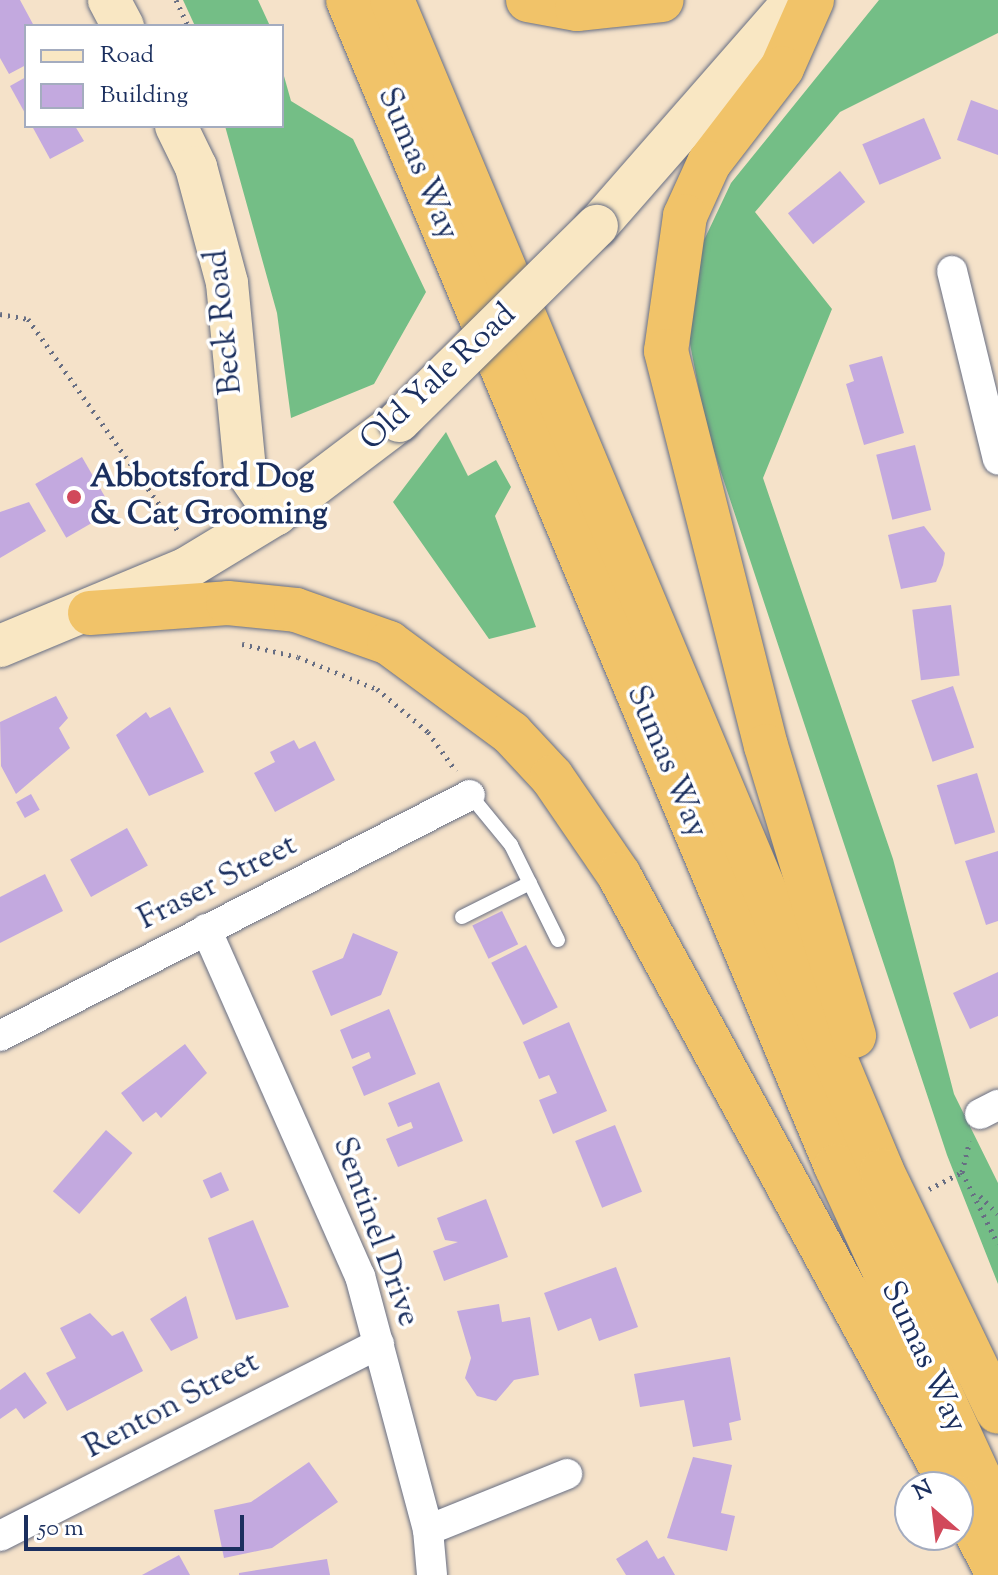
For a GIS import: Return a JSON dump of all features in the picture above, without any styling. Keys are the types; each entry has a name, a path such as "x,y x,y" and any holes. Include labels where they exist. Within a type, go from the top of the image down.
{"highway":[{"name":"Sumas Way","path":"348,0 836,1166 998,1518"},
{"name":"Sumas Way","path":"392,0 841,1076 998,1412"},
{"path":"528,0 577,9 662,0"},
{"path":"812,0 782,68 709,163 685,216 666,351 678,418 824,951 919,1194 998,1369"},
{"path":"90,613 228,603 311,615 389,643 511,733 552,777 619,875 943,1471"},
{"path":"974,1528 998,1574"}],"main road":[{"path":"109,0 122,24"},
{"name":"Old Yale Road","path":"0,646 90,613 187,568 276,514 399,421 597,226 795,0"},
{"name":"Beck Road","path":"177,128 196,167 227,283 245,469 276,514"}],"street":[{"path":"952,271 998,459"},
{"name":"Fraser Street","path":"0,1036 206,929 465,786"},
{"name":"Sentinel Drive","path":"206,929 360,1276 428,1530 432,1575"},
{"name":"Renton Street","path":"0,1536 379,1344"},
{"path":"428,1530 567,1474"}],"lane":[{"path":"465,786 511,845 558,940"},
{"path":"462,917 530,883"}],"path":[{"path":"176,0 187,24"},
{"path":"0,314 28,319 179,532"},
{"path":"231,641 298,657 377,689 428,732 465,786"},
{"path":"919,1194 962,1172 989,1110"},
{"path":"962,1172 998,1214"},
{"path":"977,1193 998,1244"}],"green space":[{"path":"183,0 258,0 269,24 194,24"},
{"path":"879,0 998,0 998,33 840,112 755,212 832,309 763,478 893,859 954,1094 998,1183 998,1284 947,1155 706,427 690,344 689,272 731,183"},
{"path":"284,76 291,101 353,139 426,292 374,384 291,418 277,313 226,128 284,128"},
{"path":"446,432 468,476 496,460 511,487 495,516 536,627 489,639 393,502"}],"building":[{"path":"0,0 20,0 33,24 24,24 24,66 9,74 0,58"},
{"path":"24,78 24,111 10,86"},
{"path":"971,100 998,110 998,155 957,140"},
{"path":"924,118 941,159 880,185 862,144"},
{"path":"33,128 76,128 84,141 50,159"},
{"path":"840,171 865,202 813,244 788,213"},
{"path":"882,356 904,433 864,445 846,384 854,381 849,365"},
{"path":"915,445 931,510 892,520 876,455"},
{"name":"Abbotsford Dog & Cat Grooming","path":"82,457 113,511 66,538 35,484"},
{"path":"29,502 46,531 0,558 0,512"},
{"path":"924,526 945,553 943,565 936,582 901,589 888,535"},
{"path":"951,605 960,675 921,680 912,610"},
{"path":"953,686 974,747 933,762 911,700"},
{"path":"56,696 68,718 59,728 70,748 16,794 1,766 0,722"},
{"path":"170,707 204,772 149,796 116,735 146,712 150,718"},
{"path":"294,740 299,749 315,741 335,780 275,812 254,773 275,762 270,752"},
{"path":"977,773 995,832 955,845 937,785"},
{"path":"31,794 40,810 25,818 16,802"},
{"path":"127,828 148,866 91,897 70,860"},
{"path":"998,851 998,921 986,925 965,861"},
{"path":"45,874 63,911 0,943 0,897"},
{"path":"502,911 518,944 489,959 472,925"},
{"path":"353,933 398,952 381,995 331,1016 312,971 343,958"},
{"path":"526,945 558,1007 523,1025 491,963"},
{"path":"998,972 998,1016 970,1029 953,993"},
{"path":"389,1009 416,1074 364,1096 352,1067 371,1058 369,1052 352,1059 340,1030"},
{"path":"569,1022 607,1111 553,1134 539,1100 557,1093 549,1075 539,1079 523,1042"},
{"path":"185,1044 207,1073 161,1118 156,1112 143,1122 121,1093"},
{"path":"439,1082 463,1141 398,1167 386,1139 413,1128 411,1122 398,1127 388,1103"},
{"path":"615,1125 642,1192 602,1208 575,1141"},
{"path":"106,1130 132,1153 79,1214 53,1191"},
{"path":"221,1172 229,1190 211,1198 203,1180"},
{"path":"486,1199 508,1257 444,1281 433,1251 458,1242 445,1240 437,1218"},
{"path":"253,1220 289,1307 236,1320 208,1238"},
{"path":"616,1267 638,1327 599,1341 591,1318 558,1331 544,1293"},
{"path":"186,1296 198,1338 171,1351 150,1319"},
{"path":"499,1304 502,1322 530,1317 539,1375 514,1380 496,1401 477,1396 465,1378 471,1358 457,1311"},
{"path":"90,1313 112,1336 123,1331 143,1371 67,1411 46,1373 76,1358 60,1328"},
{"path":"730,1357 741,1420 729,1423 732,1440 693,1447 684,1400 640,1407 634,1374"},
{"path":"25,1372 47,1403 24,1419 16,1408 0,1419 0,1390"},
{"path":"693,1457 732,1465 721,1513 735,1516 727,1551 667,1538"},
{"path":"309,1462 338,1502 272,1548 224,1558 214,1510 251,1502"},
{"path":"647,1540 658,1559 664,1556 675,1575 626,1575 616,1559"},
{"path":"179,1555 190,1575 142,1575"},
{"path":"327,1559 330,1575 239,1575 239,1573"}],"place":[{"name":"Abbotsford Dog & Cat Grooming","path":"74,497"}]}
